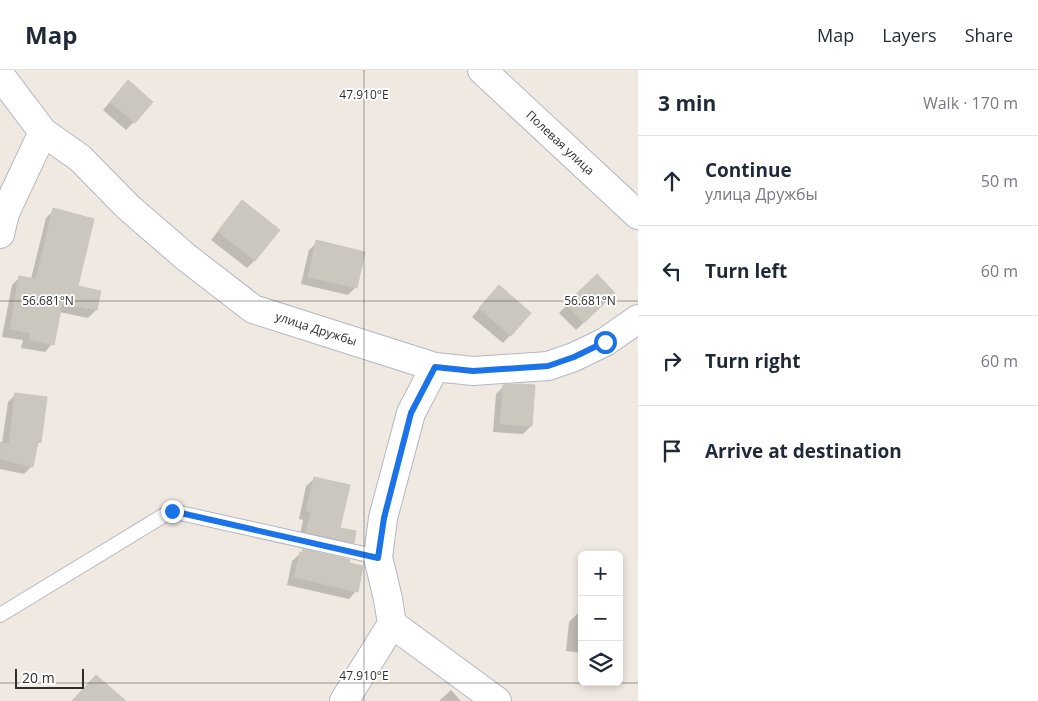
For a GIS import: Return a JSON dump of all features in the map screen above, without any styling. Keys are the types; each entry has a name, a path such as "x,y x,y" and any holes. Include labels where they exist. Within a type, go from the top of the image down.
{"street":[{"name":"Полевая улица","path":"482,70 638,215"},
{"name":"улица Дружбы","path":"0,75 43,132 80,158 128,207 180,252 253,308 435,367 473,371 548,366 574,357 605,342 638,319"},
{"path":"0,234 5,212 43,132"},
{"path":"344,701 392,624 378,558 384,518 411,413 435,367"},
{"path":"392,624 497,701"}],"lane":[{"path":"0,615 172,511 378,558"}],"building":[{"path":"128,80 153,102 135,123 110,102"},
{"path":"242,200 280,230 255,261 218,231"},
{"path":"53,208 94,219 78,286 101,291 97,310 62,304 54,345 29,340 30,333 10,329 19,276 36,279"},
{"path":"316,240 365,252 357,288 308,277"},
{"path":"597,274 615,293 584,323 566,304"},
{"path":"499,285 531,313 511,336 479,308"},
{"path":"503,385 535,385 532,426 500,424"},
{"path":"15,393 47,397 41,443 38,442 33,467 0,459 0,442 9,444"},
{"path":"314,477 350,485 340,528 356,531 354,543 306,532 311,512 306,511"},
{"path":"303,549 350,560 349,563 363,566 358,592 294,577 300,552 302,553"},
{"path":"96,675 126,701 72,701"}],"route":[{"path":"172,511 378,558 384,518 411,413 435,367 473,371 548,366 574,357 605,342"}]}
